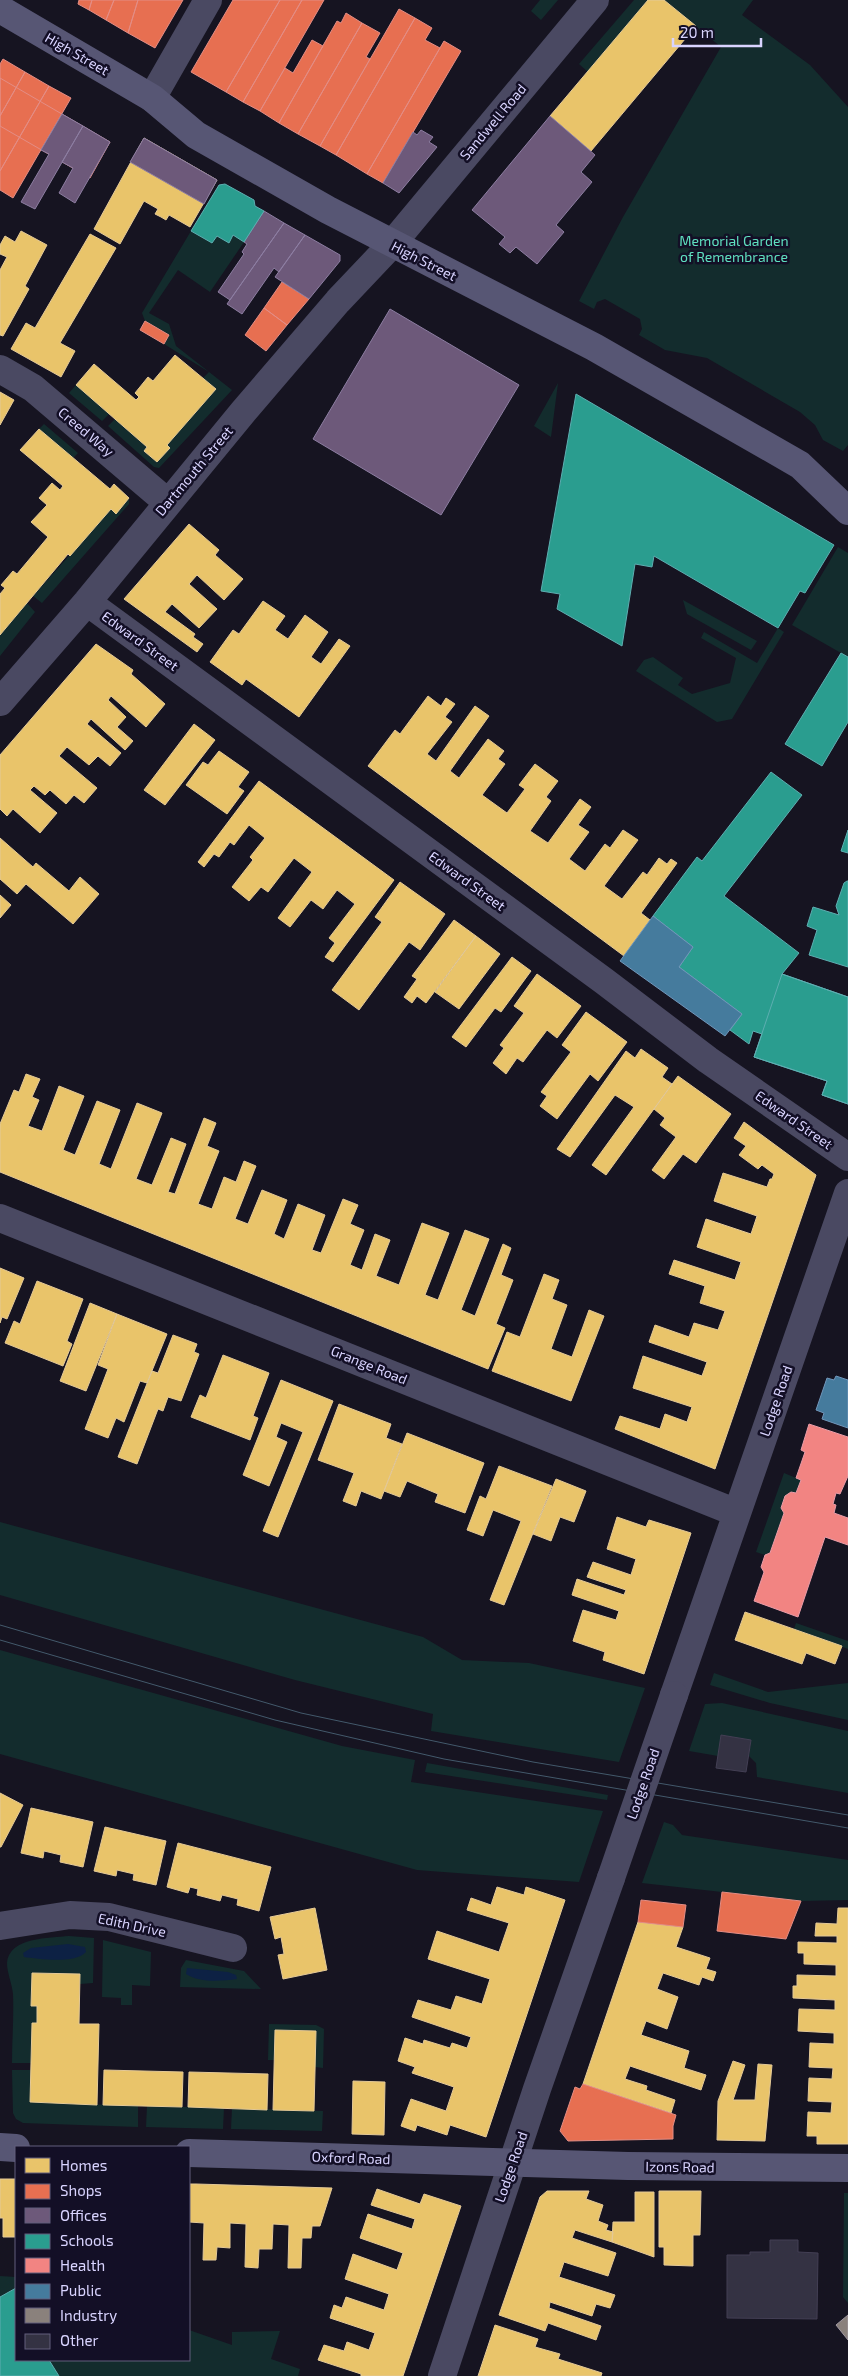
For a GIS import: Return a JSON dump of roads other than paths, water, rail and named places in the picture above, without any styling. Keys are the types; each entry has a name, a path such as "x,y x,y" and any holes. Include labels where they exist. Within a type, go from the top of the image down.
{"street":[{"path":"152,98 208,0"},
{"name":"Sandwell Road","path":"392,244 595,0"},
{"name":"High Street","path":"0,9 152,98 196,135 328,210 594,347 800,465 848,511"},
{"name":"Dartmouth Street","path":"0,702 87,602 167,502 329,312 392,244"},
{"name":"Creed Way","path":"0,369 33,388 167,502"},
{"name":"Edward Street","path":"87,602 596,975 708,1060 848,1157"},
{"name":"Lodge Road","path":"442,2376 513,2162 848,1193"},
{"name":"Grange Road","path":"0,1218 737,1513"},
{"name":"Edith Drive","path":"0,1926 70,1915 109,1917 233,1948"},
{"path":"0,2147 15,2148"},
{"name":"Oxford Road","path":"190,2153 513,2162"},
{"name":"Izons Road","path":"513,2162 628,2166 848,2168"}],"water":[{"path":"68,1944 85,1947 86,1952 74,1958 56,1960 24,1957 23,1953 31,1948"},
{"path":"187,1968 228,1972 236,1975 237,1979 218,1981 198,1979 186,1974"}],"tram line":[{"path":"0,1625 301,1713 533,1762 848,1815"},
{"path":"0,1640 275,1720 444,1759 848,1828"}],"park label":[{"name":"Memorial Garden of Remembrance","path":"734,250"}]}
